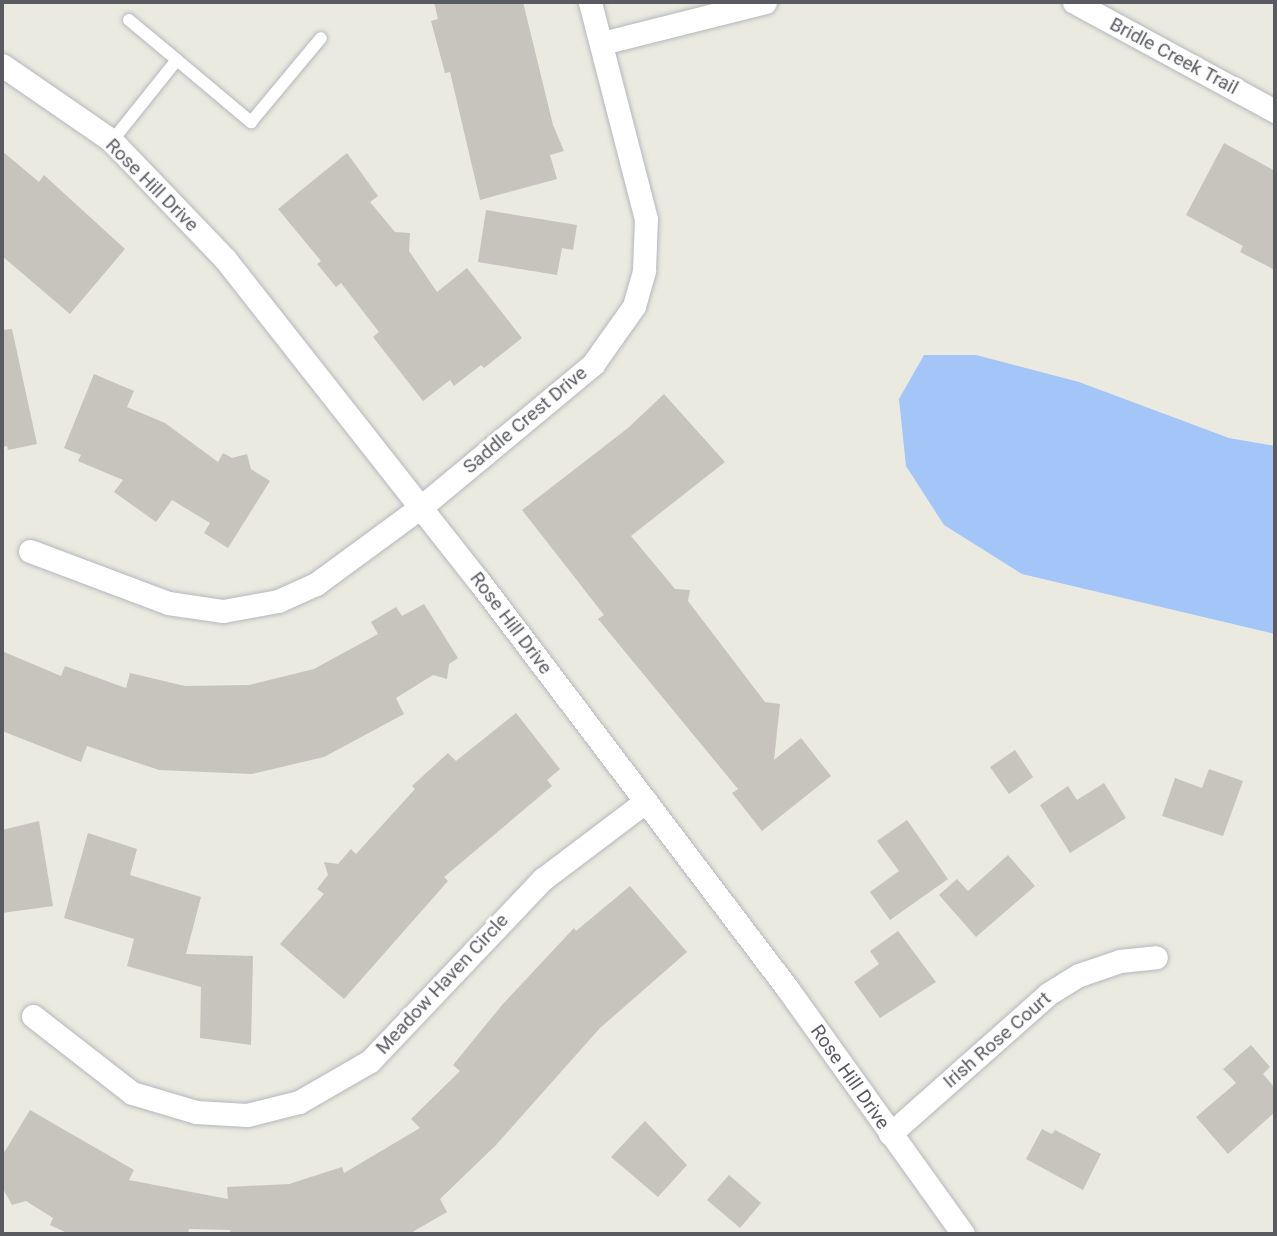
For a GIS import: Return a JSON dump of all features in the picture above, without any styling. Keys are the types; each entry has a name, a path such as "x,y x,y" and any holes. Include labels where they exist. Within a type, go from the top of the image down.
{"street":[{"name":"Saddle Crest Drive","path":"30,551 168,603 223,611 278,601 316,584 421,507 593,364 634,306 644,270 646,219 590,2"},
{"path":"602,43 765,2"},
{"name":"Bridle Creek Trail","path":"1074,2 1272,103"},
{"name":"Rose Hill Drive","path":"2,65 112,141 225,258 421,507 646,802 963,1234"},
{"name":"Meadow Haven Circle","path":"33,1016 132,1093 195,1112 247,1115 299,1102 370,1060 543,879 646,802"},
{"name":"Irish Rose Court","path":"890,1133 1048,994 1079,975 1120,961 1157,957"}],"lane":[{"path":"129,20 251,122 321,38"},
{"path":"112,141 177,60"}],"water":[{"path":"924,355 976,355 1079,382 1229,438 1275,446 1275,634 1022,574 944,525 906,466 899,399"}],"building":[{"path":"434,2 523,2 553,125 564,151 550,155 557,179 480,200 450,72 445,73 431,21 438,19"},
{"path":"1224,143 1275,171 1275,270 1240,252 1243,246 1186,215"},
{"path":"2,151 39,182 44,175 125,249 70,314 2,256"},
{"path":"347,153 378,196 370,202 395,232 410,233 409,251 437,292 467,268 522,338 484,368 481,365 454,386 450,380 423,401 373,337 379,332 341,283 336,287 317,264 321,261 278,209"},
{"path":"486,210 577,225 573,250 562,248 557,275 478,262"},
{"path":"12,329 37,444 8,450 7,446 2,447 2,330"},
{"path":"94,374 134,391 127,407 165,423 218,462 223,453 232,458 247,454 251,469 270,481 228,548 204,533 210,523 172,500 156,522 114,492 123,480 78,461 81,455 64,448"},
{"path":"664,394 725,462 631,536 675,589 690,590 688,601 765,702 780,704 774,760 801,738 831,776 762,831 732,793 738,789 598,619 604,615 522,510 628,428"},
{"path":"424,604 458,658 449,664 447,679 433,675 396,698 404,714 324,757 252,774 159,770 87,746 81,762 2,731 2,651 61,676 65,666 126,688 130,673 185,686 249,685 314,669 378,634 371,622 396,607 402,616"},
{"path":"516,713 560,769 547,780 552,786 444,877 448,881 344,999 280,944 324,894 317,889 328,875 324,862 338,864 351,849 356,854 415,789 412,786 448,753 456,761"},
{"path":"1015,750 1033,777 1009,794 990,767"},
{"path":"1209,769 1243,781 1223,836 1162,816 1175,778 1202,788"},
{"path":"1104,783 1126,818 1070,853 1040,805 1068,786 1077,800"},
{"path":"907,820 948,879 890,920 870,892 899,871 877,841"},
{"path":"39,821 53,906 2,913 2,830"},
{"path":"88,833 137,849 130,875 201,897 186,954 253,956 251,1045 200,1038 201,987 127,966 134,939 64,918"},
{"path":"1008,855 1035,886 976,937 939,895 957,879 968,891"},
{"path":"630,886 687,952 600,1028 496,1145 440,1199 447,1212 409,1234 230,1234 230,1230 189,1229 188,1234 69,1234 50,1225 53,1218 26,1201 12,1205 2,1187 2,1156 30,1110 134,1170 129,1180 228,1199 227,1187 289,1184 342,1167 344,1173 420,1128 411,1119 460,1071 453,1065 502,1005 574,928 576,931"},
{"path":"898,931 936,982 880,1018 854,982 879,964 870,951"},
{"path":"1251,1045 1270,1067 1263,1074 1275,1088 1275,1112 1228,1154 1196,1117 1236,1083 1223,1069"},
{"path":"645,1121 687,1165 658,1197 611,1157"},
{"path":"1042,1129 1052,1134 1055,1130 1101,1154 1083,1190 1026,1159"},
{"path":"729,1175 761,1203 740,1228 707,1200"}]}
